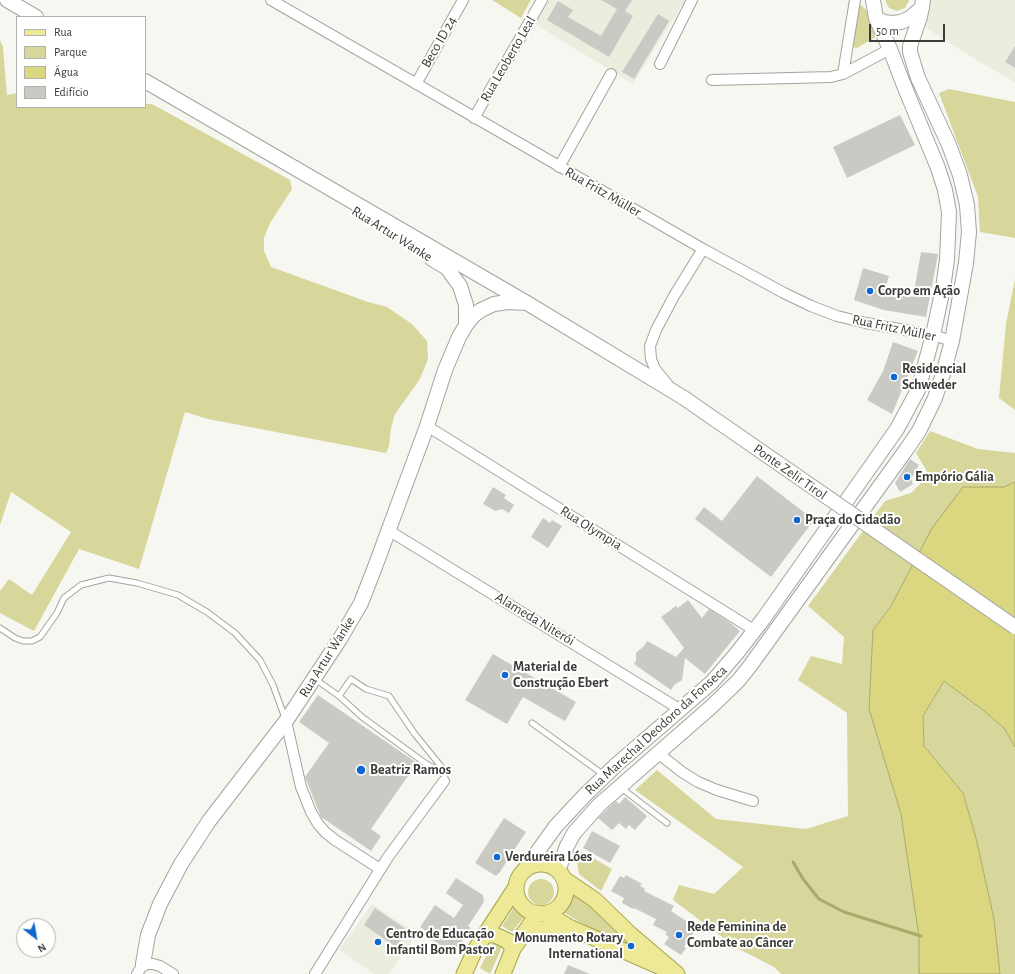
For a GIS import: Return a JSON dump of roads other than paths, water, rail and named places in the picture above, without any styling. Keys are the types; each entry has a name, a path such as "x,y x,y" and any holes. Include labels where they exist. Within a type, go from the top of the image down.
{"main road":[{"path":"7,0 34,16"},
{"name":"Rua Marechal Deodoro da Fonseca","path":"525,869 556,826 584,795 718,676 737,653 897,429 918,390 933,335 947,260 949,212 945,190 938,168 876,18 873,0"},
{"path":"876,18 884,22 901,22 910,18 923,4"},
{"name":"Rua Marechal Deodoro da Fonseca","path":"561,875 567,846 574,833 600,804 722,697 750,666 906,450 919,431 934,398 943,374 952,340 966,263 969,232 960,174 912,61 910,46 923,4"},
{"path":"146,82 286,163"},
{"name":"Ponte Zelir Tirol","path":"286,163 670,388 1015,627"},
{"name":"Rua Artur Wanke","path":"286,163 337,200 447,268 455,278 464,295 466,305 466,325"},
{"name":"Rua Artur Wanke","path":"140,969 148,935 160,904 181,864 209,821 286,721 315,679 360,603 426,426 445,370 459,337 474,315 481,310 494,304 508,302 527,303"},
{"path":"918,390 934,398"},
{"path":"605,776 619,787"},
{"path":"542,864 551,866 595,900 630,934 677,974 569,927 542,913 531,911 524,907 516,894 516,887 519,877 525,869 533,865 542,864"},
{"path":"503,974 513,949 523,934 542,913 556,908 563,900 566,889 561,875"},
{"path":"464,974 475,950 516,887"},
{"path":"523,934 553,927 569,927"},
{"path":"484,935 495,935 508,941 513,949"}],"street":[{"name":"Rua Fritz Müller","path":"271,0 703,249 784,293 837,316 952,340"},
{"name":"Beco ID 24","path":"416,84 463,0"},
{"name":"Rua Leoberto Leal","path":"474,118 542,0"},
{"path":"660,64 692,0"},
{"path":"843,74 855,0"},
{"path":"712,80 831,77 843,74 890,49"},
{"path":"560,167 611,74"},
{"path":"670,388 655,369 651,359 650,346 656,330 674,296 703,249"},
{"path":"687,401 841,508"},
{"name":"Rua Olympia","path":"426,426 754,630"},
{"name":"Alameda Niterói","path":"388,530 681,710"},
{"path":"286,721 301,787 311,812 318,824 335,840 380,869"},
{"path":"658,754 698,782 717,790 753,801"},
{"path":"315,974 380,869 444,778"},
{"path":"140,969 160,966 173,974"}],"lane":[{"path":"0,628 14,638 23,641 32,641 40,637 57,613 64,598 81,585 109,578 137,583 178,595 207,612 235,633 260,660 272,685 286,721"},
{"path":"315,679 339,696 362,717 444,778"},
{"path":"339,696 351,679 366,689 389,696 414,733 444,770 444,778"},
{"path":"532,723 605,776"},
{"path":"619,787 667,823"}],"water":[{"path":"1015,482 1015,747 1004,728 983,710 944,681 923,716 924,746 963,793 976,838 994,919 1000,974 919,974 919,937 901,814 869,709 873,630 891,606 932,528 963,487 1004,487"}],"waterway":[{"path":"793,862 803,879 819,899 844,912 921,936"}],"place":[{"name":"Corpo em Ação","path":"870,291"},
{"name":"Residencial Schweder","path":"894,377"},
{"name":"Empório Gália","path":"907,477"},
{"name":"Praça do Cidadão","path":"797,520"},
{"name":"Material de Construção Ebert","path":"505,675"},
{"name":"Beatriz Ramos","path":"361,770"},
{"name":"Verdureira Lóes","path":"497,857"},
{"name":"Rede Feminina de Combate ao Câncer","path":"679,935"},
{"name":"Centro de Educação Infantil Bom Pastor","path":"378,942"},
{"name":"Monumento Rotary International","path":"631,946"}]}
